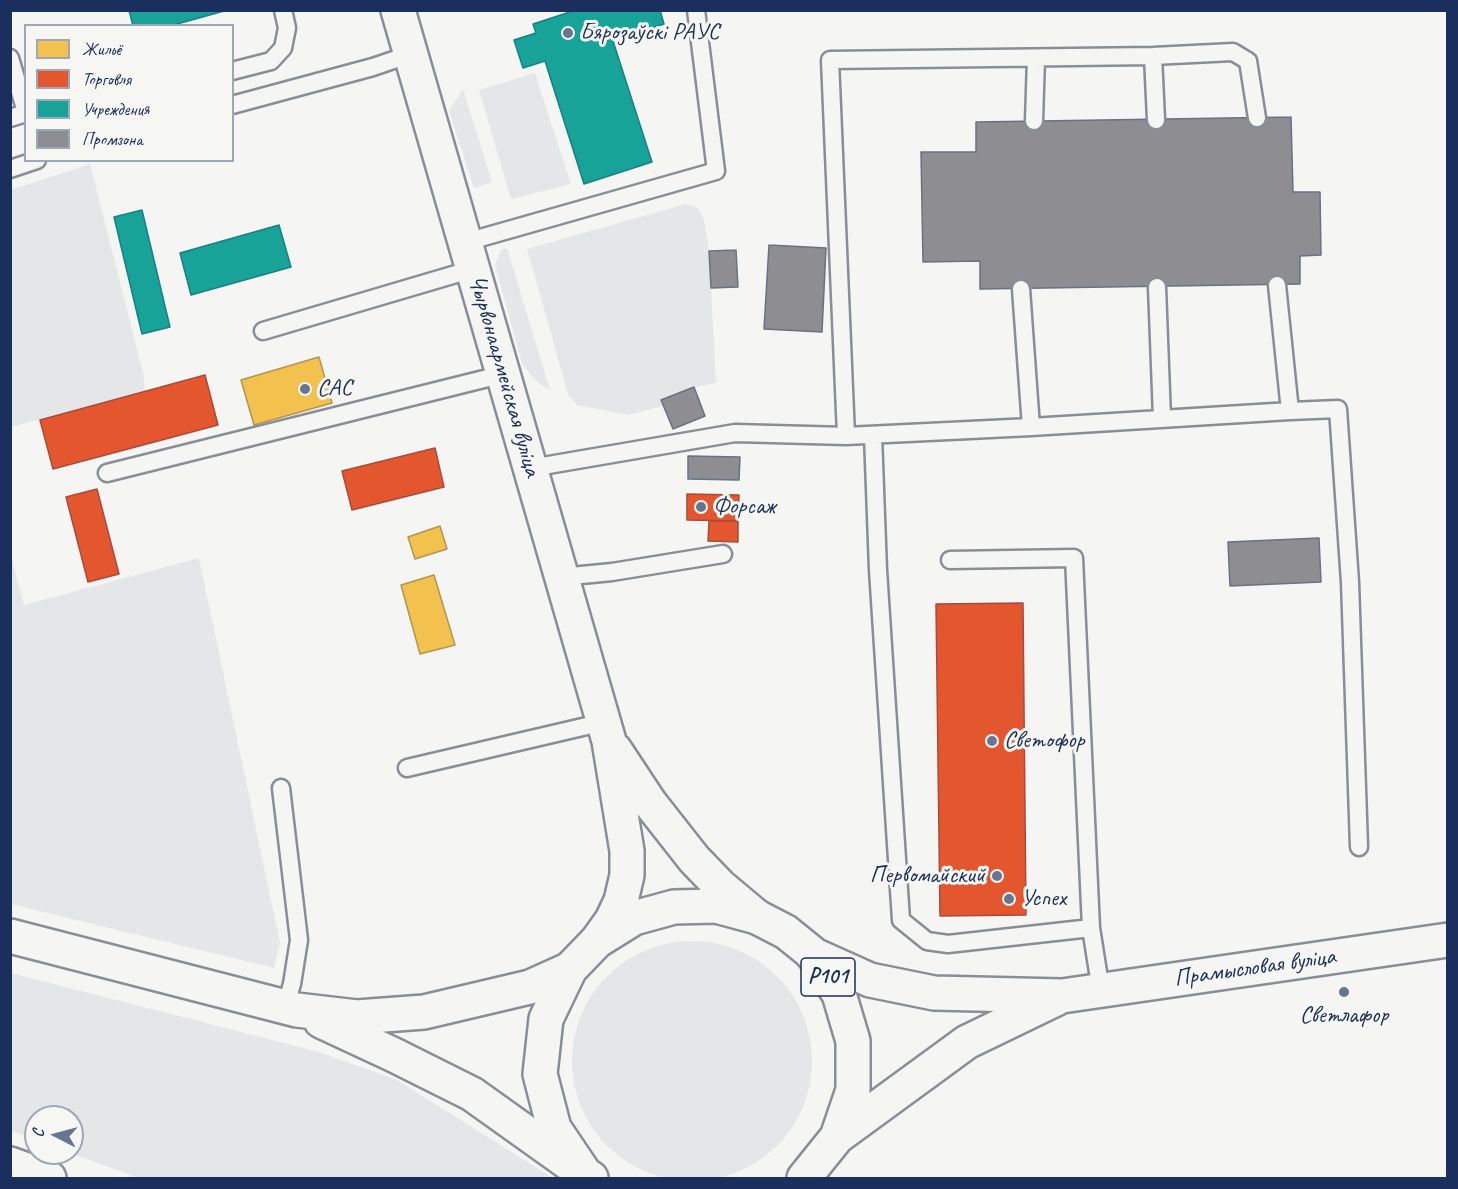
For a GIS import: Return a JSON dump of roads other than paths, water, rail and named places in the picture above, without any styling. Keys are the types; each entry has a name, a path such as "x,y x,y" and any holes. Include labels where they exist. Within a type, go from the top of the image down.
{"main road":[{"name":"Чырвонаармейская вуліца","path":"398,10 606,732 627,851 627,875 621,901 612,920 597,941"},
{"name":"Чырвонаармейская вуліца","path":"606,732 650,803 694,859 720,886 758,916"},
{"name":"Р101","path":"588,1176 554,1128 540,1074 546,1019 570,969 597,941 634,918 674,907 716,906 758,916 786,932 812,953 839,994 854,1041 853,1090 837,1137 804,1179"},
{"path":"10,936 291,1008 357,1017 424,1012 530,987 570,969"},
{"name":"Прамысловая вуліца","path":"812,953 870,980 934,993 1062,996 1448,940"},
{"name":"Прамысловая вуліца","path":"837,1137 967,1042 1062,996"},
{"path":"291,1008 472,1094 588,1176"},
{"path":"10,1164 49,1179"}],"lane":[{"path":"234,70 271,61 283,48 287,28 283,10"},
{"path":"263,331 469,256 716,171 696,10"},
{"path":"846,436 830,60 1153,56 1233,52 1248,61 1257,118"},
{"path":"234,104 373,67 411,54"},
{"path":"1153,56 1156,120"},
{"path":"1034,121 1036,57"},
{"path":"10,58 24,106"},
{"path":"10,169 31,162"},
{"path":"1277,285 1290,411"},
{"path":"1157,287 1162,418"},
{"path":"1021,289 1031,427"},
{"path":"107,474 504,374"},
{"path":"531,468 735,434 873,435 1338,409 1350,582 1359,847"},
{"path":"873,435 878,570 902,920 927,942 948,944 1091,928"},
{"path":"561,577 612,572 723,554"},
{"path":"950,560 1074,558 1091,928 1101,991"},
{"path":"407,768 606,732"},
{"path":"281,788 299,940 292,984 291,1008"}],"place":[{"name":"Бярозаўскі РАУС","path":"568,33"},
{"name":"САС","path":"305,389"},
{"name":"Форсаж","path":"701,507"},
{"name":"Светофор","path":"992,741"},
{"name":"Первомайский","path":"997,876"},
{"name":"Успех","path":"1009,899"},
{"name":"Светлафор","path":"1344,992"}]}
